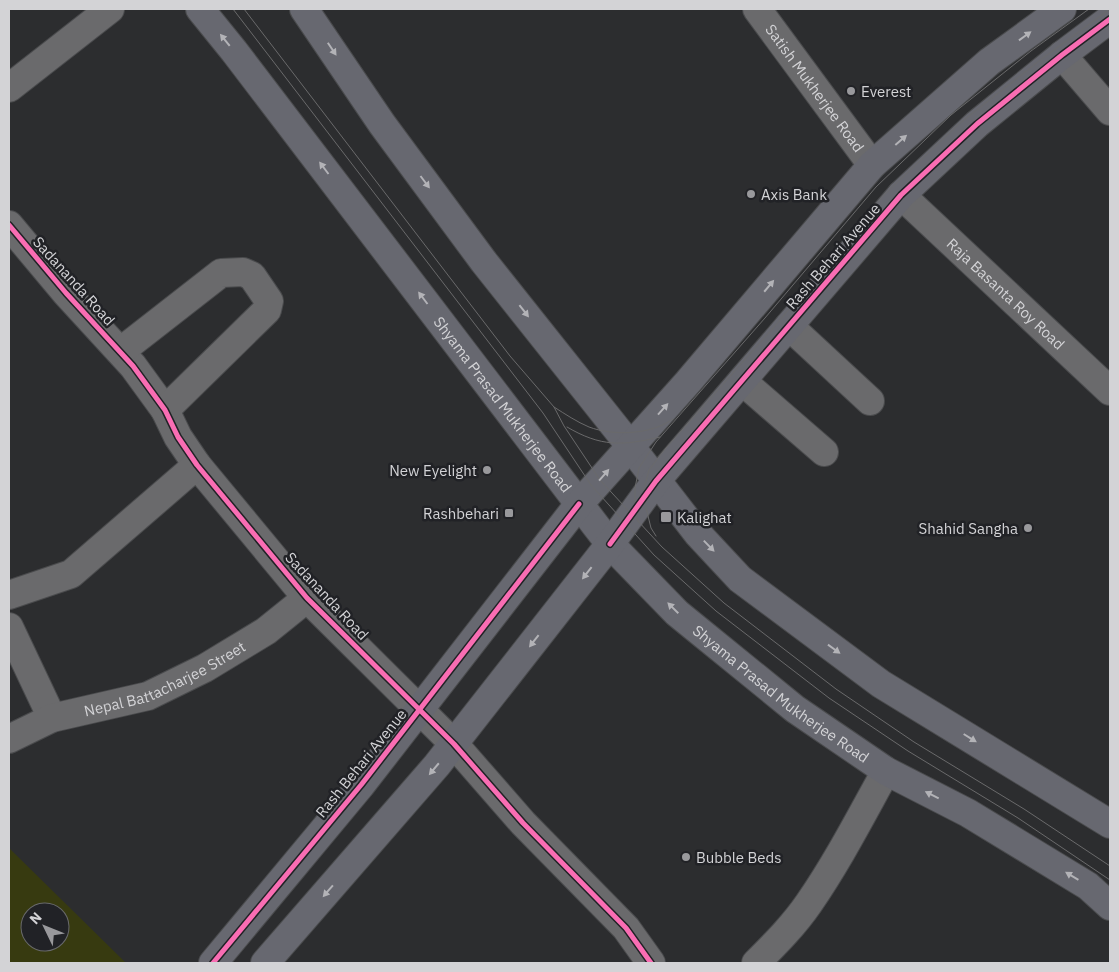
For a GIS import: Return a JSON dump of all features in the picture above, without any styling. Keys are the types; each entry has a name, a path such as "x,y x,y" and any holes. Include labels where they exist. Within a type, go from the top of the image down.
{"main road":[{"name":"Shyama Prasad Mukherjee Road","path":"200,9 400,267 578,504 610,544 677,613 795,709 886,771 968,813 1088,886 1110,906"},
{"path":"304,9 382,124 462,231 698,534 740,579 881,684 1110,824"},
{"name":"Rash Behari Avenue","path":"213,963 361,785 578,504 688,382 872,165 989,62 1062,9"},
{"name":"Rash Behari Avenue","path":"265,963 454,744 610,544 656,480 902,195 977,124 1110,19"}],"street":[{"path":"9,88 110,9"},
{"name":"Satish Mukherjee Road","path":"758,9 872,165"},
{"path":"1062,55 1110,111"},
{"name":"Raja Basanta Roy Road","path":"902,195 1110,391"},
{"name":"Sadananda Road","path":"9,225 66,293 134,366 165,410 178,438 197,465 308,598 454,744 523,823 626,928 651,963"},
{"path":"121,351 221,273 243,272 252,276 262,289 268,301 267,310 165,410"},
{"path":"789,326 870,401"},
{"path":"742,381 824,452"},
{"path":"9,595 71,574 197,465"},
{"name":"Nepal Battacharjee Street","path":"9,739 52,718 148,696 205,668 266,631 308,598"},
{"path":"9,627 52,718"},
{"path":"756,963 808,905 847,842 886,771"}],"green space":[{"path":"9,848 64,902 20,902 20,952 70,952 70,908 126,963 9,963"}],"tram line":[{"path":"233,9 543,413 591,485 654,555 716,611 829,698 908,751 1018,818 1110,880"},
{"path":"244,9 510,356 554,407 564,426 600,480 662,547 724,603 836,689 914,742 1024,809 1110,866"},
{"path":"638,521 635,509 635,488 639,468 656,442 765,318 876,187 951,115 1031,51 1089,9"},
{"path":"656,536 651,528 644,489 649,470 666,448 775,326 884,195 959,124 1039,61 1110,9"},
{"path":"554,407 589,427 609,432 643,431 673,419"},
{"path":"567,427 579,434 612,443 634,442 660,437"}],"cycle path":[{"path":"610,544 656,481 901,195 977,124 1110,19"},
{"path":"9,225 66,293 133,366 165,410 178,437 197,465 307,598 454,744 523,823 626,928 651,963"},
{"path":"213,963 361,785 579,504"}],"place":[{"name":"Everest","path":"851,91"},
{"name":"Axis Bank","path":"751,194"},
{"name":"New Eyelight","path":"487,470"},
{"name":"Rashbehari","path":"509,513"},
{"name":"Kalighat","path":"666,517"},
{"name":"Shahid Sangha","path":"1028,528"},
{"name":"Bubble Beds","path":"686,857"}]}
